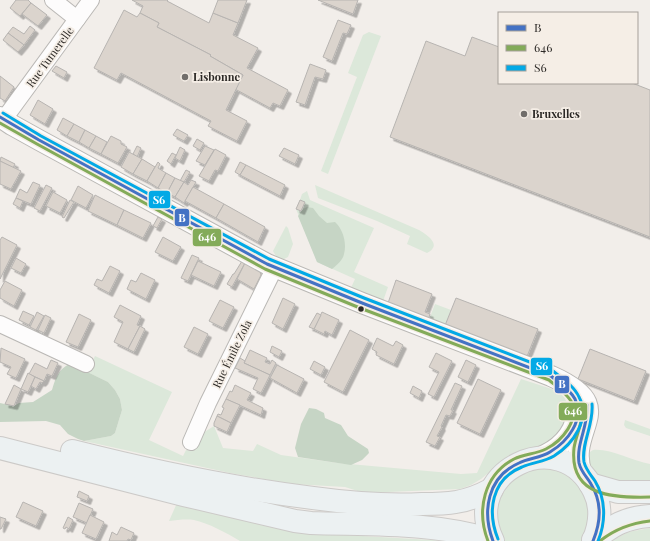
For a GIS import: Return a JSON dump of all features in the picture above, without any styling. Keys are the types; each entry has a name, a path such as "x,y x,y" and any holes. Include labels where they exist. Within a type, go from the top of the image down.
{"main road":[{"path":"0,434 133,466 279,494 346,503 399,505 453,503 478,496 492,488"},
{"path":"0,448 184,495 295,520 311,522 421,526 461,532 493,540"},
{"path":"493,540 488,529 486,517 487,505 492,488 502,475 511,467 527,460 550,458 562,461 572,466 586,479 596,496 599,508 599,521 593,541"},
{"path":"586,479 618,492 650,492"},
{"path":"593,541 607,529 622,521 650,516"}],"street":[{"name":"Rue Tumerelle","path":"2,118 77,19 53,0"},
{"path":"77,19 91,0"},
{"path":"2,118 35,138 275,267 384,312 564,382 578,391 588,406 588,420 579,450 579,462 586,479"},
{"name":"Rue Émile Zola","path":"191,442 208,403 275,267"},
{"path":"0,324 86,364"},
{"path":"538,458 549,454 565,442 573,430 577,417 577,404 574,397 566,387 550,376"}],"green space":[{"path":"369,32 381,36 328,174 321,171 357,77 348,73 363,35"},
{"path":"315,185 419,230 432,240 434,247 427,253 407,244 410,236 377,221 318,198"},
{"path":"307,191 310,200 374,228 354,272 388,287 382,304 350,290 355,279 317,262 296,209 301,211 305,203 300,200 302,194"},
{"path":"307,207 313,208 327,223 335,222 342,232 345,241 345,250 340,262 332,269 317,262 298,216 303,209"},
{"path":"286,226 293,244 288,257 282,260 277,258 273,251"},
{"path":"435,304 451,310 444,328 428,322"},
{"path":"95,356 172,392 149,440 183,456 186,450 191,451 198,436 214,426 223,448 253,451 257,444 281,455 338,463 461,474 477,473 521,379 561,392 568,406 568,412 565,425 555,445 517,453 508,457 481,479 471,485 460,489 364,493 345,487 292,484 230,473 84,441 111,436 115,433 122,410 120,399 108,382 87,372"},
{"path":"69,364 108,382 115,390 120,399 122,410 115,433 111,436 84,441 68,434 60,425 46,421 0,422 0,403 14,406 19,403 33,402 52,390 58,375 65,366"},
{"path":"309,408 316,409 324,413 325,418 341,425 348,436 368,449 369,453 362,460 351,465 298,457 295,448 301,424"},
{"path":"625,420 650,429 650,436 626,428 624,425"},
{"path":"593,450 607,451 650,464 650,483 634,485 598,478 588,467 587,454"},
{"path":"537,468 563,471 583,489 591,514 583,541 503,541 497,526 498,500 513,478"},
{"path":"177,503 345,535 450,541 240,541 199,521 169,521"},
{"path":"650,528 650,541 612,541 628,532"}],"building":[{"path":"16,0 28,0 31,3 20,16 10,8"},
{"path":"132,0 168,0 167,1 209,23 213,13 238,23 233,35 258,48 247,68 288,90 280,106 273,103 270,108 235,89 243,75 210,56 211,55 157,27 159,23 140,13 143,6"},
{"path":"218,0 247,0 238,23 213,13"},
{"path":"318,0 358,0 353,14"},
{"path":"31,3 47,15 38,26 22,14"},
{"name":"Lisbonne","path":"124,10 137,17 140,13 159,23 157,27 211,55 210,56 243,75 226,110 247,121 237,141 208,126 211,121 121,73 117,80 94,68"},
{"path":"338,20 351,25 347,34 343,33 332,61 323,57"},
{"path":"30,26 35,30 24,45 8,33 13,27 24,34"},
{"path":"8,33 24,45 18,52 3,40"},
{"name":"Bruxelles","path":"472,37 498,47 498,84 635,84 650,90 650,237 390,137 426,41 465,56"},
{"path":"310,64 326,70 323,79 315,77 305,105 296,102"},
{"path":"56,66 67,72 64,78 52,71"},
{"path":"0,76 14,87 5,101 0,98"},
{"path":"38,100 53,109 45,124 30,115"},
{"path":"63,118 74,124 67,136 57,130"},
{"path":"74,124 85,130 79,142 67,136"},
{"path":"177,129 188,135 184,141 173,135"},
{"path":"85,130 96,136 89,148 79,142"},
{"path":"96,136 107,142 101,154 89,148"},
{"path":"111,136 121,141 121,144 127,147 118,163 101,154"},
{"path":"197,139 204,143 200,150 193,146"},
{"path":"137,146 141,148 137,157 133,154"},
{"path":"205,146 214,150 205,165 196,161"},
{"path":"180,147 185,150 180,161 175,158"},
{"path":"284,148 299,155 295,164 279,156"},
{"path":"215,149 226,155 218,171 215,170 209,181 199,176"},
{"path":"129,152 142,159 133,174 121,167"},
{"path":"172,153 176,155 171,164 167,161"},
{"path":"1,157 15,164 13,168 0,161"},
{"path":"142,159 155,167 147,181 133,174"},
{"path":"0,161 21,171 11,189 0,184"},
{"path":"158,162 160,164 158,168 166,173 158,188 147,181"},
{"path":"240,162 246,165 240,175 235,172"},
{"path":"246,165 285,185 280,196 240,175"},
{"path":"186,170 190,172 184,182 180,181"},
{"path":"166,173 175,178 167,193 158,188"},
{"path":"175,178 184,182 175,197 167,193"},
{"path":"191,180 196,182 184,203 175,197 184,182 188,185"},
{"path":"33,182 40,185 31,204 16,198 20,189 27,193"},
{"path":"46,185 52,188 40,211 34,208"},
{"path":"78,186 93,195 86,208 71,200"},
{"path":"193,187 224,204 216,218 185,201"},
{"path":"53,192 67,200 60,213 46,206"},
{"path":"95,195 124,210 117,225 88,211"},
{"path":"16,198 23,201 20,208 13,204"},
{"path":"70,200 74,202 64,218 62,217"},
{"path":"300,200 305,202 301,211 296,209"},
{"path":"224,204 265,227 258,242 216,218"},
{"path":"124,210 151,223 143,238 117,225"},
{"path":"158,217 162,219 157,228 153,226"},
{"path":"2,237 17,245 0,279 0,240"},
{"path":"163,237 181,247 173,261 155,252"},
{"path":"192,255 199,258 188,281 181,278"},
{"path":"16,258 26,264 21,273 11,268"},
{"path":"198,261 221,272 214,286 191,275"},
{"path":"242,261 245,263 232,287 227,284"},
{"path":"245,263 260,271 261,275 254,289 237,279"},
{"path":"110,266 120,271 109,293 94,285 97,279 102,281"},
{"path":"141,273 155,280 146,299 127,289 131,280 136,282"},
{"path":"396,280 432,294 425,312 430,314 428,321 387,306"},
{"path":"5,281 22,290 14,306 0,298 0,290"},
{"path":"283,298 295,304 283,329 272,323"},
{"path":"456,298 538,329 526,359 444,328"},
{"path":"220,300 234,307 223,328 209,321"},
{"path":"120,305 141,316 137,325 140,326 128,349 114,342 123,322 114,317"},
{"path":"23,311 34,316 29,325 19,320"},
{"path":"37,312 44,316 36,330 30,327"},
{"path":"322,312 339,320 332,335 325,331 324,334 314,329"},
{"path":"317,313 321,315 314,329 309,327"},
{"path":"79,314 91,320 78,347 66,342"},
{"path":"45,315 51,318 44,333 38,330"},
{"path":"140,326 145,329 134,352 128,349"},
{"path":"194,327 208,334 198,354 184,347"},
{"path":"350,330 369,340 343,392 324,382"},
{"path":"377,338 393,346 396,341 403,345 394,364 376,355 377,352 372,349"},
{"path":"272,346 282,351 279,357 270,352"},
{"path":"1,348 25,359 16,378 7,374 11,367 0,362"},
{"path":"590,349 646,371 634,401 578,379"},
{"path":"250,350 267,358 265,362 270,364 272,360 276,363 270,375 244,363"},
{"path":"436,353 452,361 434,397 428,394 439,372 429,367"},
{"path":"240,358 245,361 244,363 270,375 261,393 253,389 258,378 235,368"},
{"path":"51,360 58,363 52,376 47,374 44,381 29,374 35,363 47,369"},
{"path":"466,360 476,365 468,382 458,377"},
{"path":"314,361 325,367 321,375 310,369"},
{"path":"277,365 304,379 297,393 270,378"},
{"path":"28,373 35,377 28,392 21,389"},
{"path":"35,377 44,381 42,383 40,382 36,389 31,386"},
{"path":"478,379 501,390 480,434 457,423"},
{"path":"455,383 462,386 451,410 453,410 450,416 446,415 441,426 442,427 437,436 440,437 435,446 426,442"},
{"path":"14,385 21,389 14,406 5,404"},
{"path":"235,385 251,393 247,400 263,408 261,415 226,399 230,391 232,392"},
{"path":"413,386 422,391 419,398 410,393"},
{"path":"226,399 240,405 231,423 217,416 218,414 221,415 224,408 222,407"},
{"path":"217,416 231,423 227,432 214,426"},
{"path":"79,491 89,496 87,501 77,497"},
{"path":"23,502 43,511 36,526 16,517"},
{"path":"79,503 93,509 87,523 73,517"},
{"path":"90,515 104,522 96,539 82,533"},
{"path":"0,517 6,519 1,529 0,529"},
{"path":"68,517 73,520 69,529 66,527 65,529 63,528"},
{"path":"121,527 134,533 131,540 109,541 112,532 117,535"}],"transit line":[{"name":"S6","path":"3,113 41,136 269,259 364,298 553,371 568,382 577,393 582,405 583,414 578,430 568,445 561,451 546,460 530,464 512,472 498,488 494,497 493,508 493,518 498,539"},
{"name":"B","path":"0,117 39,140 267,264 362,303 551,376 564,386 575,399 577,407 578,415 573,430 556,448 550,452 543,456 519,463 508,469 500,477 494,486 488,507 488,519 493,541"},
{"name":"646","path":"0,123 265,269 360,308 549,380 561,390 571,401 573,408 573,415 568,429 558,441 546,449 514,459 504,466 489,484 485,494 483,506 484,529 488,541"},
{"name":"S6","path":"592,404 591,419 584,448 584,462 587,470 599,488 603,503 604,511 601,534 598,541"},
{"name":"B","path":"587,405 586,420 579,448 579,463 595,491 599,505 598,527 593,541"},
{"name":"646","path":"582,407 582,418 574,448 574,464 579,476 586,485 609,495 622,497 650,497"},
{"name":"646","path":"600,541 624,527 650,521"}],"place":[{"name":"Lisbonne","path":"185,77"},
{"name":"Bruxelles","path":"524,114"}]}
